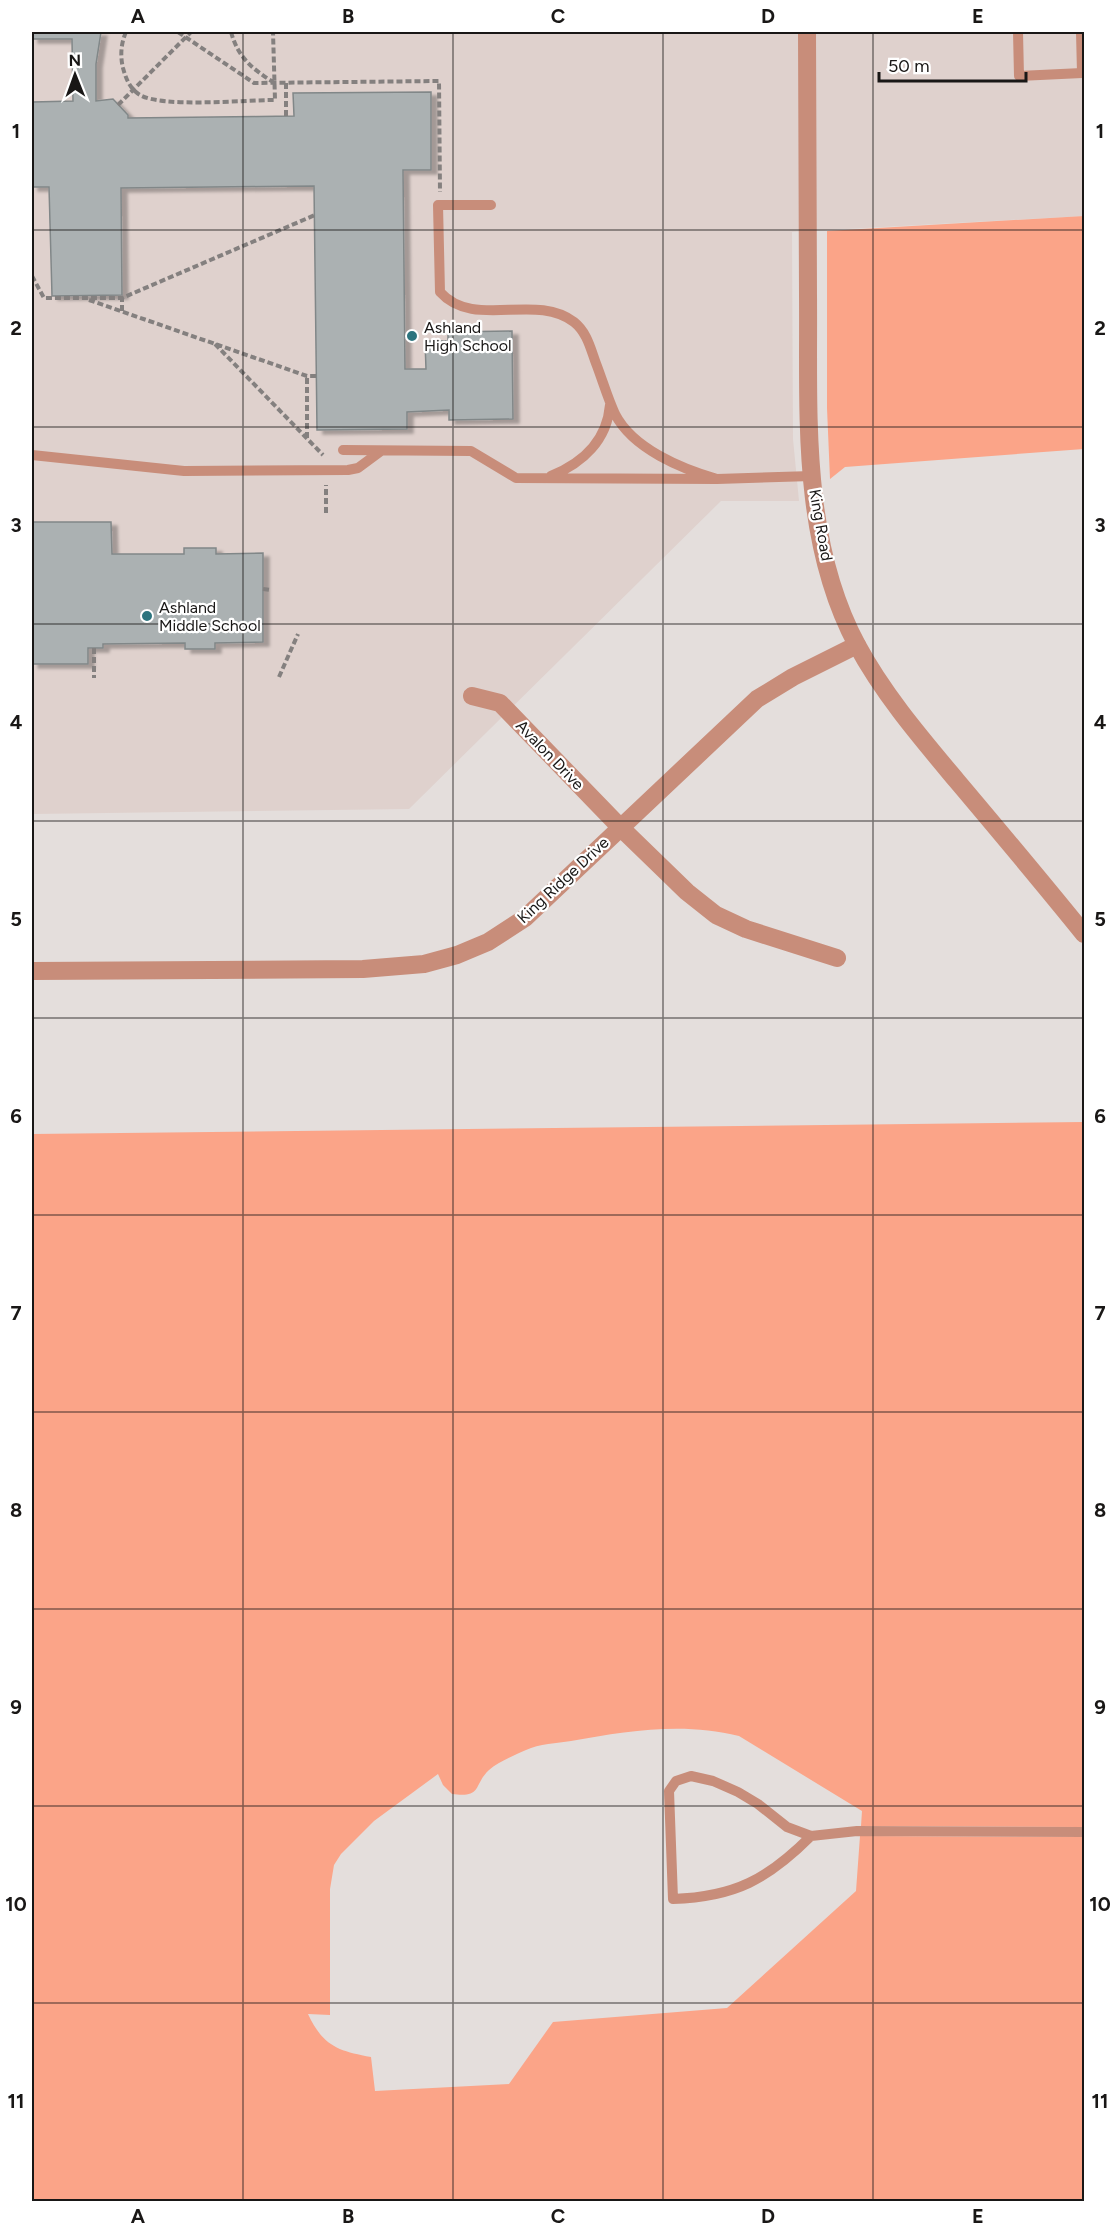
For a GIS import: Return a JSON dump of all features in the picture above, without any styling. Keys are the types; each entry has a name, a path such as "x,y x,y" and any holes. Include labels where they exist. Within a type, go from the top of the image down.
{"street":[{"name":"King Road","path":"807,32 809,425 812,476 824,550 842,612 857,645 890,697 1084,934"},
{"name":"King Ridge Drive","path":"32,970 363,969 424,964 457,955 488,942 525,918 757,699 793,677 857,645"},
{"name":"Avalon Drive","path":"472,696 500,703 620,827 687,892 716,915 746,929 837,958"}],"lane":[{"path":"1018,32 1019,76 1082,73 1081,32"},
{"path":"491,205 438,205 440,292 453,303 472,310 548,310 568,318 585,334 616,415 628,430 644,444 675,464 717,479"},
{"path":"544,478 564,471 592,450 603,435 609,417 610,401"},
{"path":"343,450 471,451 516,478 717,479 812,476"},
{"path":"32,455 184,471 348,470 358,468 382,451"},
{"path":"811,1836 768,1873 743,1886 717,1895 673,1899 669,1791 676,1780 691,1776 713,1781 738,1792 758,1804 787,1827 811,1836 857,1831 1084,1832"}],"path":[{"path":"126,32 122,49 122,63 126,76 133,90 152,100 285,99"},
{"path":"178,32 254,83 439,81 440,193"},
{"path":"118,105 191,32"},
{"path":"231,32 242,58 254,70 274,83"},
{"path":"273,32 275,100"},
{"path":"286,82 286,116"},
{"path":"32,276 44,298 122,298 315,215"},
{"path":"85,297 307,376 316,376"},
{"path":"122,298 122,311"},
{"path":"215,344 326,458"},
{"path":"307,376 307,438"},
{"path":"326,485 326,513"},
{"path":"263,590 270,590"},
{"path":"279,677 298,634"},
{"path":"93,648 94,678"}],"shaded area":[{"name":"Ashland High School","path":"32,32 1084,32 1084,216 792,232 793,439 799,501 721,501 409,809 32,814"},
{"path":"1084,216 1084,449 845,467 830,479 827,408 827,231"},
{"path":"1084,1122 1084,1827 861,1826 862,1811 739,1736 718,1732 697,1729 655,1730 537,1746 493,1767 476,1789 469,1794 452,1794 443,1785 438,1774 374,1821 341,1854 334,1865 330,1889 330,2015 308,2014 320,2033 333,2045 349,2052 371,2057 375,2091 509,2084 553,2022 727,2008 856,1891 860,1836 1084,1837 1084,2201 32,2201 32,1134"}],"building":[{"name":"Ashland High School","path":"32,32 101,32 96,64 96,101 113,99 128,115 128,118 294,116 293,93 431,92 431,170 403,170 405,369 426,369 425,341 448,341 448,332 512,331 513,419 449,420 449,410 407,412 407,429 317,430 314,186 121,188 122,295 52,296 49,187 32,187 33,102 73,101 72,39 32,39"},
{"name":"Ashland Middle School","path":"32,522 111,522 112,554 184,554 184,548 216,548 216,554 263,553 263,642 215,643 215,649 185,649 185,643 103,644 103,648 88,648 88,664 32,664"}],"place":[{"name":"Ashland High School","path":"412,336"},
{"name":"Ashland Middle School","path":"147,616"}]}
